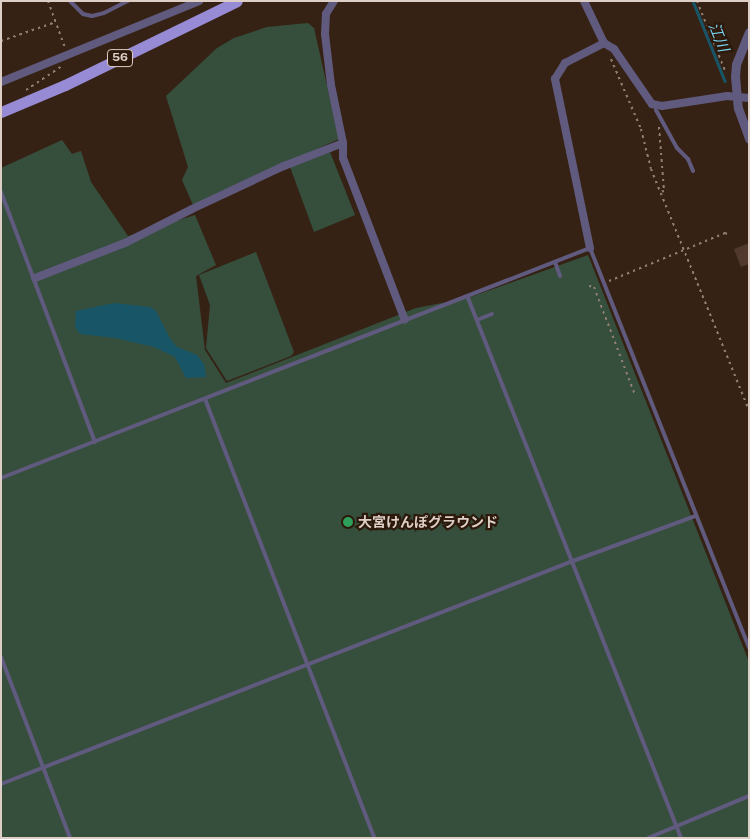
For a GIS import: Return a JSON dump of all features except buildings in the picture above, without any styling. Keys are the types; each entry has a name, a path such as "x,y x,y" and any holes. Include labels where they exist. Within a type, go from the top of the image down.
{"main road":[{"name":"56","path":"1,112 65,85 237,1"}],"street":[{"path":"1,82 199,1"},
{"path":"334,1 326,14 325,34 331,86 343,143 343,158 405,320"},
{"path":"584,1 604,43 614,49 652,104 736,97 749,98"},
{"path":"749,32 736,65 735,76 736,97 749,139"},
{"path":"590,248 555,79 565,63 604,43"},
{"path":"35,278 125,243 192,208 284,166 343,143"}],"lane":[{"path":"70,1 83,14 92,16 104,13 128,1"},
{"path":"656,105 661,119 677,148 688,159 693,171"},
{"path":"1,192 35,278 95,442"},
{"path":"1,478 205,400 405,320 468,298 590,248 749,648"},
{"path":"555,262 560,276"},
{"path":"468,298 681,838"},
{"path":"477,320 492,314"},
{"path":"205,400 374,838"},
{"path":"1,784 573,561 695,516"},
{"path":"1,657 70,838"},
{"path":"648,838 749,796"}],"path":[{"path":"22,92 71,60 48,1"},
{"path":"697,1 726,73 735,76"},
{"path":"1,41 56,22"},
{"path":"610,59 641,129 647,159 749,410"},
{"path":"660,192 664,191 658,121 661,119"},
{"path":"603,283 725,233 730,235"},
{"path":"589,286 594,287 635,395"}],"green space":[{"path":"308,23 314,28 339,139 193,205 182,180 188,167 166,96 217,48 234,38 267,27"},
{"name":"大宮けんぽグラウンド","path":"62,140 72,154 81,151 91,182 128,236 195,215 216,265 196,276 205,350 226,383 416,308 468,298 588,255 749,662 749,838 1,838 1,168"},
{"path":"330,152 355,215 314,232 290,167"},
{"path":"256,252 294,352 291,356 227,381 206,348 210,305 199,275"}],"water":[{"path":"114,303 150,307 156,311 171,340 177,347 197,355 204,364 206,377 186,378 175,357 154,347 115,338 80,334 75,327 76,311"}],"waterway":[{"name":"江川","path":"693,1 725,81"}],"place":[{"name":"大宮けんぽグラウンド","path":"348,522"}]}
